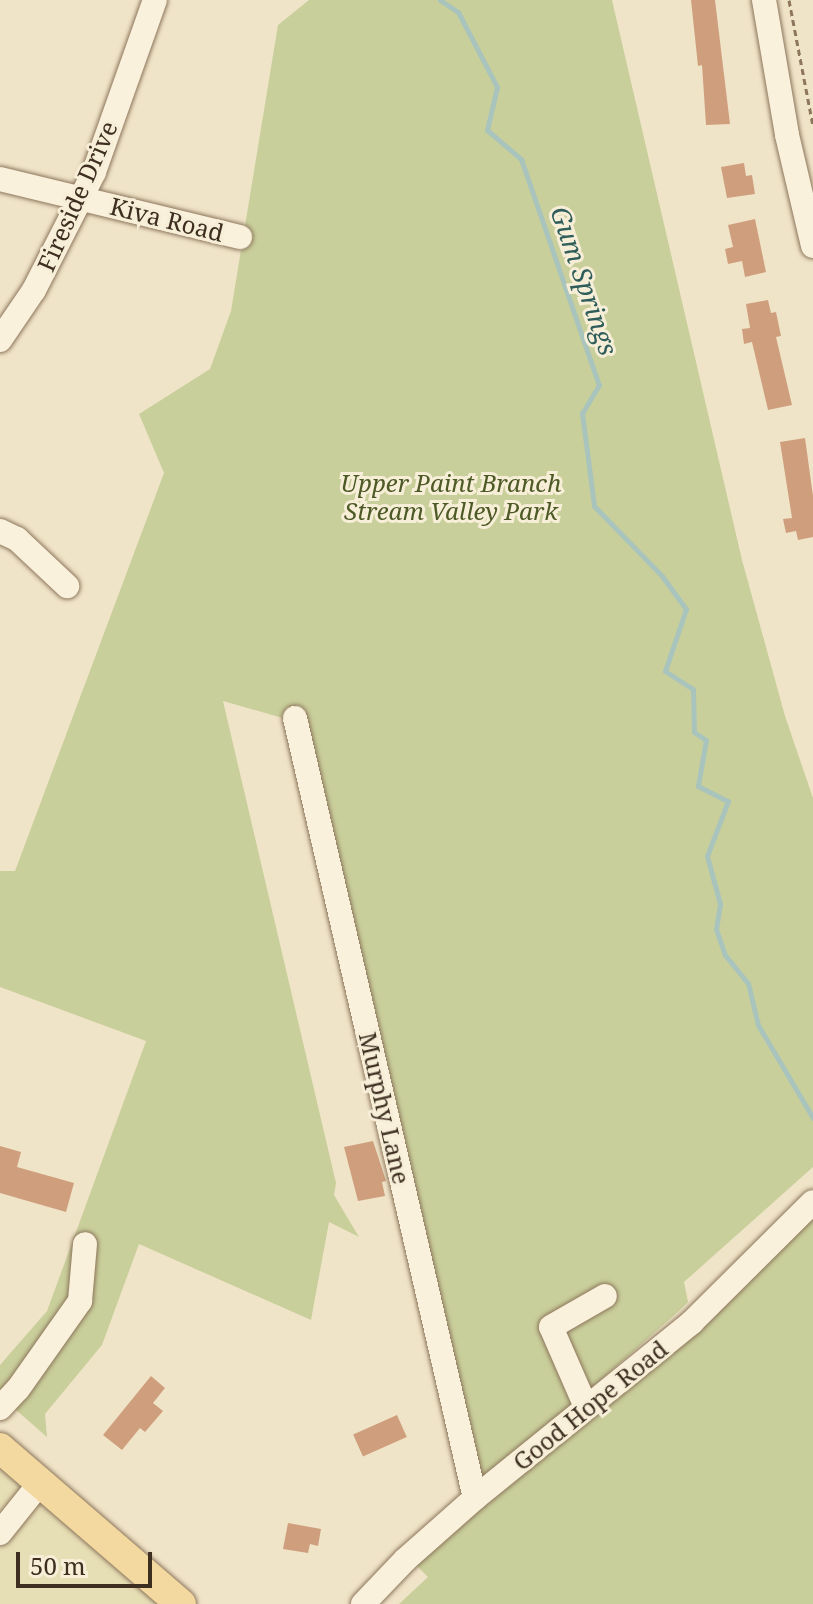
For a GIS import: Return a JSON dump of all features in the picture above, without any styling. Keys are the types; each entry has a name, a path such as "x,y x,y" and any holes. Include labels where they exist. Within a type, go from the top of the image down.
{"main road":[{"path":"0,1448 181,1604"}],"street":[{"name":"Fireside Drive","path":"0,340 34,290 94,172 155,0"},
{"path":"764,0 787,135 813,246"},
{"name":"Kiva Road","path":"0,179 240,237"},
{"path":"0,531 17,539 67,586"},
{"name":"Murphy Lane","path":"295,718 475,1498"},
{"name":"Good Hope Road","path":"363,1604 405,1560 475,1498 692,1322 813,1202"},
{"path":"0,1408 18,1389 80,1301 85,1244"},
{"path":"586,1407 551,1327 605,1296"},
{"path":"0,1533 40,1483"}],"path":[{"path":"789,0 813,126"}],"shaded area":[{"path":"0,1448 181,1604 0,1604"}],"green space":[{"name":"Upper Paint Branch Stream Valley Park","path":"309,0 612,0 742,560 785,716 813,798 813,1167 684,1282 688,1302 680,1310 481,1486 307,725 223,701 336,1183 334,1195 359,1237 329,1222 311,1320 139,1244 102,1345 45,1414 47,1437 0,1396 0,1365 47,1311 146,1041 0,987 0,871 15,871 164,473 139,414 210,369 231,311 278,25"},
{"path":"813,1210 813,1604 399,1604 428,1577 413,1562"}],"building":[{"path":"691,0 715,0 730,124 706,125 702,65 698,66"},
{"path":"744,163 746,176 752,175 755,194 727,198 721,167"},
{"path":"755,219 766,272 745,277 742,261 728,264 725,249 733,247 728,225"},
{"path":"768,300 771,313 776,312 781,336 776,337 792,405 768,410 752,342 744,344 742,329 750,328 746,304"},
{"path":"805,438 813,496 813,537 798,540 796,531 786,533 783,519 792,518 780,442"},
{"path":"373,1141 386,1181 382,1182 385,1196 358,1201 344,1147"},
{"path":"0,1146 21,1152 17,1167 74,1183 66,1212 0,1193"},
{"path":"151,1376 165,1388 153,1403 163,1411 145,1432 140,1428 122,1450 103,1435"},
{"path":"397,1415 407,1437 363,1456 353,1435"},
{"path":"288,1523 321,1529 318,1546 310,1544 308,1553 283,1549"}],"waterway":[{"name":"Gum Springs","path":"440,0 458,12 497,87 487,130 521,159 599,385 582,413 594,506 662,576 686,609 665,671 693,689 694,732 706,740 698,786 728,801 707,856 720,904 716,929 725,955 748,983 758,1025 813,1118"}]}
